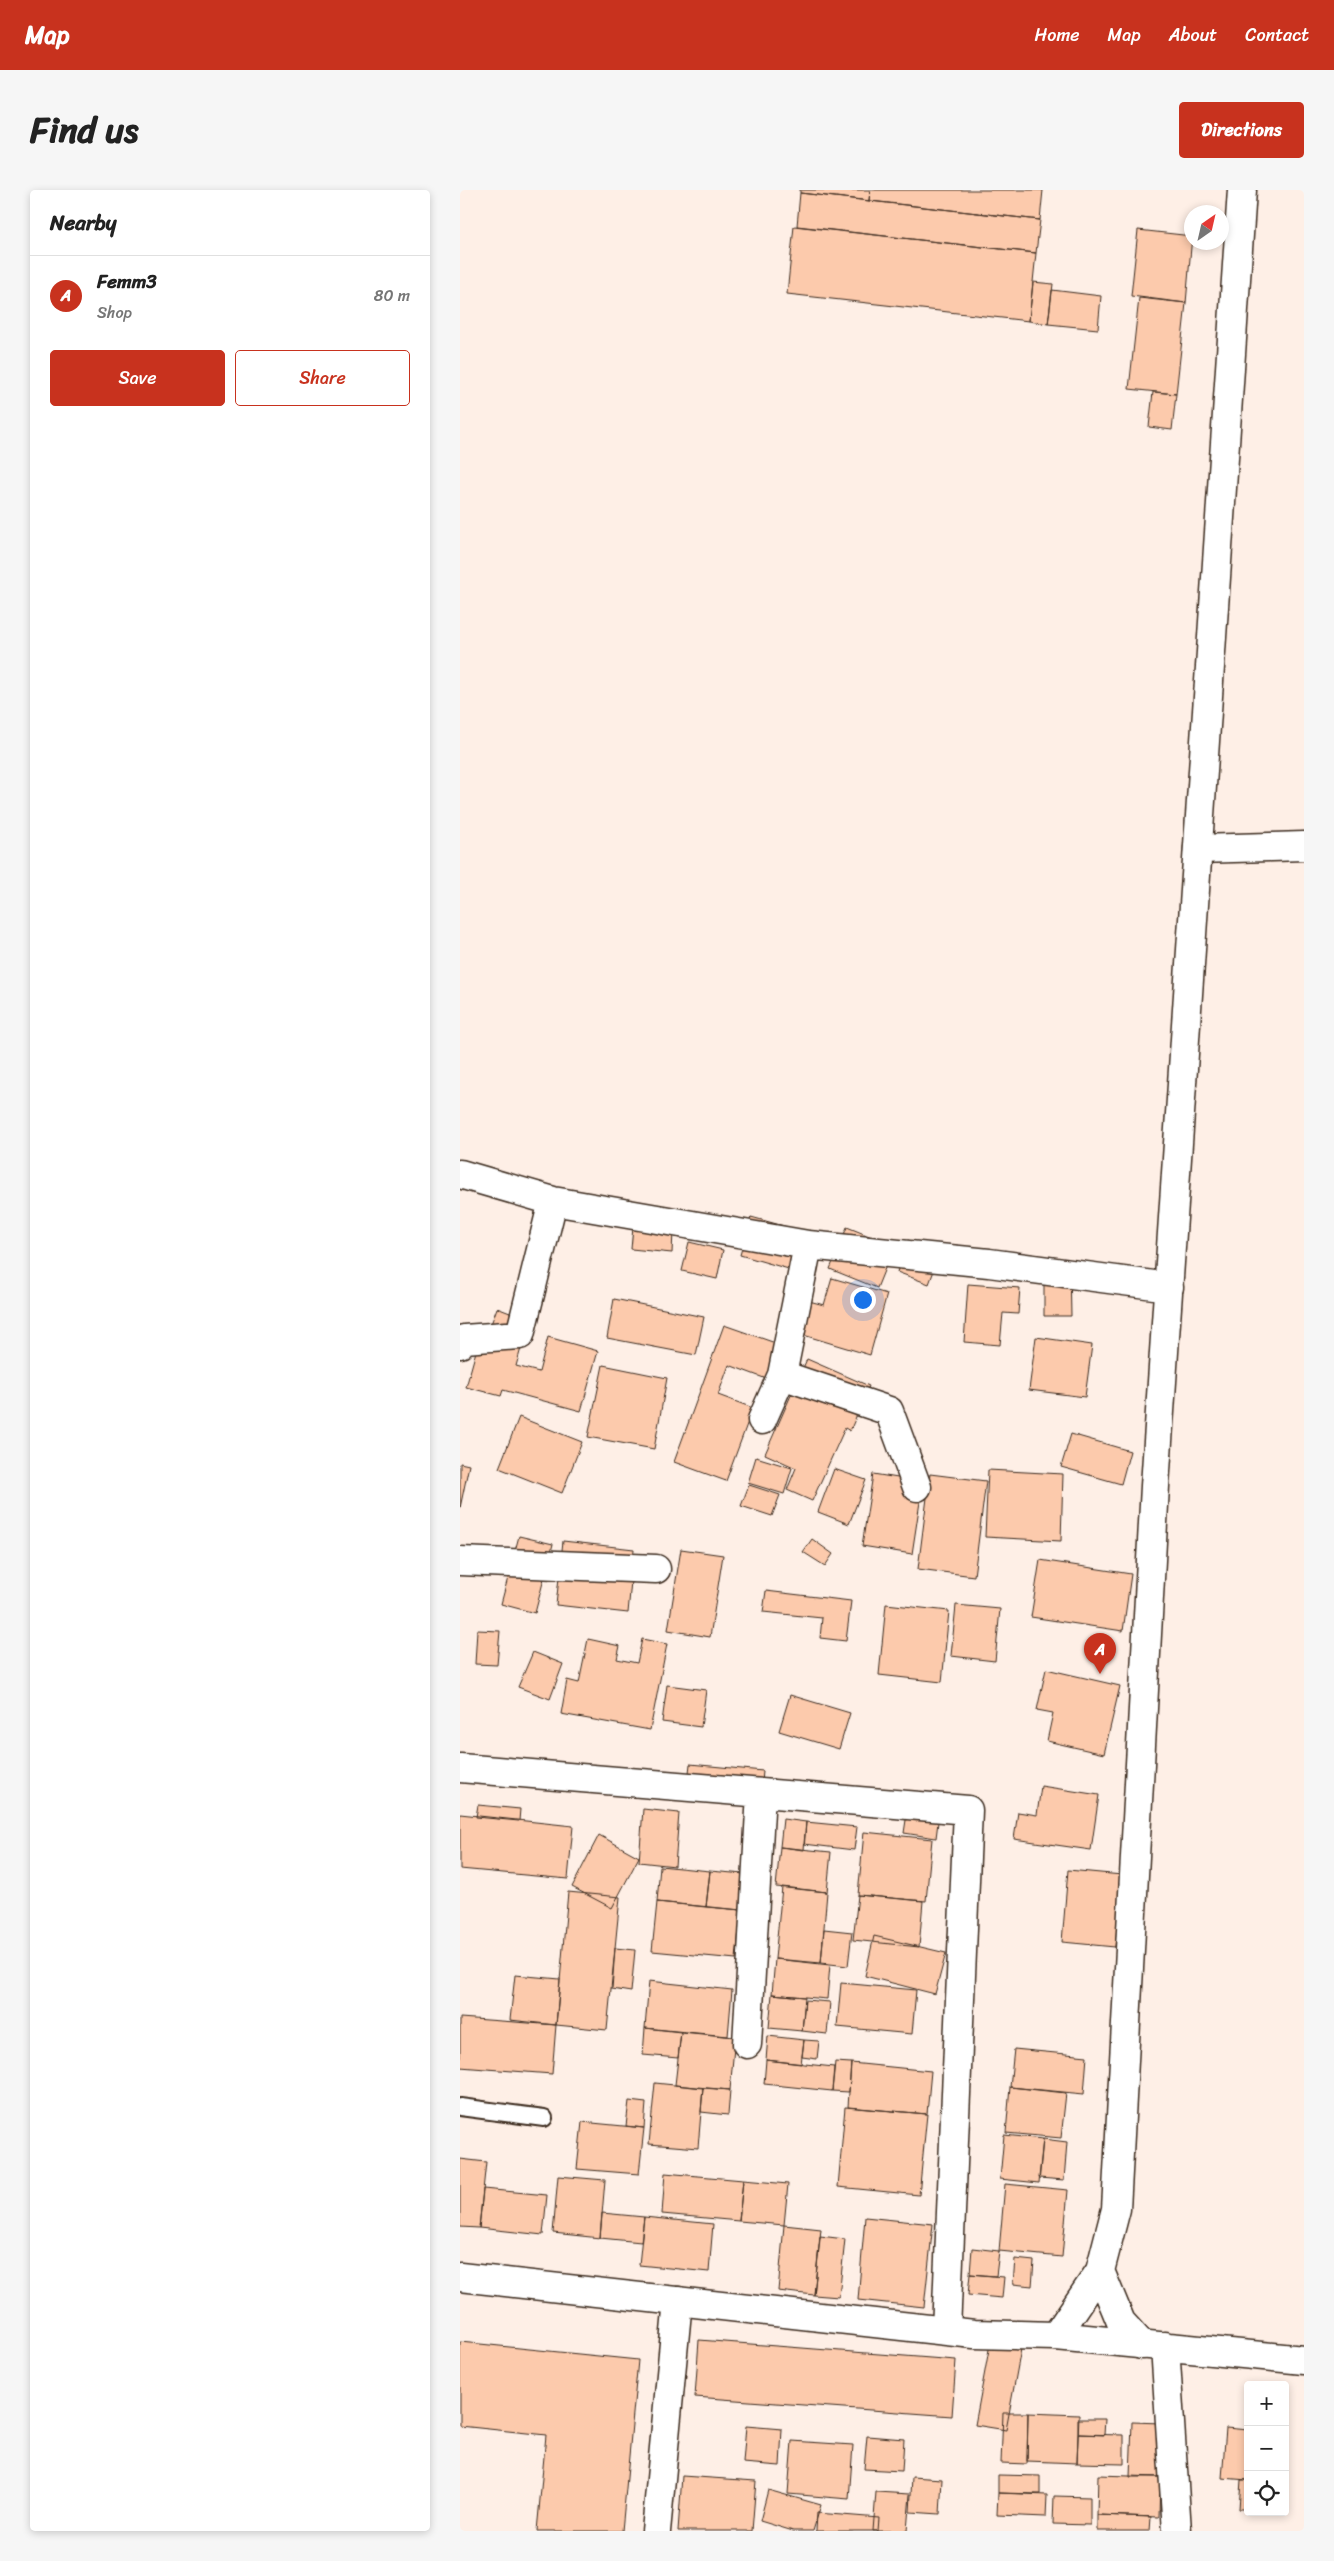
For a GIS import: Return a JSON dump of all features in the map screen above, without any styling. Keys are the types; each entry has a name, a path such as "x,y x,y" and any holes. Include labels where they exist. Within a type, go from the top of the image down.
{"street":[{"path":"1056,2336 1100,2272 1116,2209 1155,1486 1242,190"},
{"path":"1198,849 1304,846"},
{"path":"460,1174 553,1201 808,1245 989,1263 1169,1287"},
{"path":"460,1344 464,1339 520,1335 553,1201"},
{"path":"762,1420 782,1375 808,1245"},
{"path":"782,1375 890,1411 917,1487"},
{"path":"460,1560 656,1569"},
{"path":"460,1768 968,1810 946,2330"},
{"path":"747,2044 761,1793"},
{"path":"1100,2272 1121,2322 1153,2346 1177,2531"},
{"path":"460,2277 946,2330 1056,2336 1304,2360"},
{"path":"656,2531 678,2301"}],"lane":[{"path":"460,2107 544,2118"}],"building":[{"path":"800,190 870,190 869,201 800,193"},
{"path":"870,190 1043,190 1040,220 869,201"},
{"path":"800,193 1040,220 1036,253 797,226"},
{"path":"794,226 1036,253 1029,321 787,294"},
{"path":"1138,230 1184,235 1184,250 1191,250 1186,303 1131,296"},
{"path":"1033,282 1053,284 1048,324 1029,321"},
{"path":"1052,290 1101,296 1098,329 1048,324"},
{"path":"1139,298 1186,303 1176,394 1129,389"},
{"path":"1153,392 1176,394 1172,430 1149,427"},
{"path":"751,1217 817,1235 806,1274 740,1255"},
{"path":"633,1227 673,1231 672,1253 631,1249"},
{"path":"847,1227 894,1246 877,1288 830,1269"},
{"path":"908,1240 941,1252 929,1284 897,1272"},
{"path":"689,1242 723,1250 717,1279 682,1271"},
{"path":"1044,1267 1070,1267 1071,1316 1044,1316"},
{"path":"832,1278 887,1294 870,1355 800,1334 809,1301 824,1305"},
{"path":"968,1284 1020,1288 1018,1314 1003,1313 1000,1345 964,1342"},
{"path":"614,1299 704,1317 696,1355 607,1338"},
{"path":"497,1308 536,1323 491,1324"},
{"path":"724,1325 784,1346 772,1381 729,1365 718,1395 753,1408 726,1481 674,1462"},
{"path":"482,1330 523,1341 516,1366 539,1372 548,1337 598,1351 581,1411 503,1390 501,1396 466,1387"},
{"path":"1036,1337 1092,1345 1085,1397 1029,1390"},
{"path":"807,1359 869,1386 850,1431 845,1428 812,1501 787,1490 796,1468 765,1454"},
{"path":"603,1365 667,1378 654,1449 588,1437"},
{"path":"519,1417 582,1442 562,1493 499,1468"},
{"path":"1071,1434 1130,1451 1121,1484 1061,1467"},
{"path":"756,1457 792,1468 784,1494 748,1483"},
{"path":"460,1463 469,1465 460,1508"},
{"path":"834,1469 866,1480 849,1524 818,1512"},
{"path":"988,1470 1063,1474 1061,1541 985,1537"},
{"path":"873,1474 923,1482 912,1554 862,1546"},
{"path":"930,1474 986,1481 974,1576 918,1569"},
{"path":"749,1485 780,1495 772,1516 741,1506"},
{"path":"519,1536 553,1544 535,1613 501,1604"},
{"path":"812,1539 833,1554 825,1566 803,1552"},
{"path":"563,1541 634,1549 628,1613 556,1605"},
{"path":"681,1549 723,1555 710,1637 668,1630"},
{"path":"1040,1560 1131,1574 1123,1631 1031,1617"},
{"path":"766,1591 851,1601 846,1641 820,1638 822,1618 763,1612"},
{"path":"886,1604 949,1611 942,1682 879,1675"},
{"path":"956,1605 1000,1609 995,1661 951,1656"},
{"path":"477,1630 500,1631 497,1665 475,1664"},
{"path":"588,1639 620,1646 617,1659 637,1663 642,1639 667,1644 650,1730 561,1714 567,1680 579,1683"},
{"path":"533,1652 563,1664 550,1699 518,1687"},
{"path":"1046,1669 1120,1686 1104,1754 1047,1741 1053,1713 1037,1710"},
{"path":"667,1685 706,1690 701,1727 662,1722"},
{"path":"790,1695 850,1713 839,1749 779,1731"},
{"path":"690,1764 763,1771 760,1807 686,1799"},
{"path":"1041,1786 1099,1795 1091,1850 1014,1839 1018,1812 1037,1815"},
{"path":"910,1794 941,1798 936,1838 904,1833"},
{"path":"478,1805 520,1809 519,1821 476,1817"},
{"path":"643,1809 679,1813 675,1866 639,1862"},
{"path":"460,1814 573,1826 568,1879 460,1869"},
{"path":"783,1819 806,1822 804,1850 780,1847"},
{"path":"806,1822 857,1827 854,1850 804,1844"},
{"path":"864,1832 932,1839 926,1901 858,1895"},
{"path":"599,1835 639,1857 612,1908 572,1887"},
{"path":"780,1847 831,1852 827,1892 776,1887"},
{"path":"660,1866 710,1871 706,1907 657,1902"},
{"path":"1068,1870 1122,1875 1115,1947 1062,1942"},
{"path":"710,1871 744,1874 741,1910 706,1907"},
{"path":"782,1887 827,1892 821,1963 775,1959"},
{"path":"568,1892 620,1897 607,2030 556,2025"},
{"path":"858,1895 923,1901 919,1947 853,1940"},
{"path":"657,1902 741,1910 736,1959 652,1951"},
{"path":"824,1929 852,1932 848,1966 821,1963"},
{"path":"874,1936 946,1953 935,1994 865,1976"},
{"path":"615,1948 635,1950 631,1992 612,1989"},
{"path":"775,1959 830,1965 827,1999 772,1994"},
{"path":"515,1975 560,1979 556,2025 510,2020"},
{"path":"649,1981 732,1990 728,2036 645,2028"},
{"path":"841,1983 916,1990 912,2034 837,2027"},
{"path":"772,1994 805,1997 802,2031 769,2028"},
{"path":"805,2000 830,2002 827,2034 802,2031"},
{"path":"460,2018 556,2025 552,2074 460,2067"},
{"path":"645,2028 681,2032 678,2058 643,2055"},
{"path":"681,2032 735,2037 730,2090 675,2085"},
{"path":"768,2036 804,2040 801,2064 766,2060"},
{"path":"804,2040 819,2041 817,2059 802,2057"},
{"path":"1014,2049 1087,2056 1084,2094 1010,2087"},
{"path":"766,2060 834,2067 832,2091 764,2084"},
{"path":"835,2062 851,2063 849,2092 832,2091"},
{"path":"851,2063 931,2071 927,2114 848,2107"},
{"path":"655,2083 703,2088 698,2148 649,2144"},
{"path":"1010,2087 1066,2093 1061,2138 1006,2133"},
{"path":"703,2088 730,2090 728,2115 701,2112"},
{"path":"629,2101 646,2103 644,2128 626,2126"},
{"path":"845,2107 927,2114 919,2195 838,2187"},
{"path":"582,2122 644,2128 639,2174 577,2169"},
{"path":"1004,2135 1043,2139 1039,2183 1000,2179"},
{"path":"1043,2139 1067,2142 1064,2180 1039,2178"},
{"path":"460,2159 486,2162 479,2228 460,2227"},
{"path":"665,2173 743,2180 739,2221 662,2214"},
{"path":"558,2176 605,2180 600,2238 553,2233"},
{"path":"743,2180 788,2184 784,2225 739,2221"},
{"path":"1005,2184 1068,2190 1062,2257 999,2251"},
{"path":"483,2189 547,2195 543,2235 479,2228"},
{"path":"602,2213 644,2217 641,2242 600,2238"},
{"path":"644,2217 713,2224 709,2272 639,2265"},
{"path":"865,2217 933,2224 924,2307 858,2300"},
{"path":"784,2225 821,2229 814,2295 778,2291"},
{"path":"820,2236 845,2239 839,2297 814,2295"},
{"path":"972,2248 999,2251 996,2276 970,2274"},
{"path":"1015,2259 1034,2261 1032,2286 1013,2284"},
{"path":"970,2274 1004,2277 1002,2298 968,2295"},
{"path":"699,2340 956,2360 952,2416 695,2397"},
{"path":"460,2342 638,2360 622,2531 537,2531 546,2435 460,2426"},
{"path":"990,2344 1021,2349 1006,2430 975,2425"},
{"path":"1003,2413 1028,2413 1027,2464 1001,2463"},
{"path":"1028,2413 1079,2415 1077,2463 1027,2461"},
{"path":"1078,2419 1105,2419 1104,2435 1078,2434"},
{"path":"1132,2422 1161,2423 1160,2477 1130,2477"},
{"path":"746,2426 782,2429 780,2466 743,2463"},
{"path":"1226,2428 1244,2430 1244,2480 1222,2478"},
{"path":"1078,2434 1124,2435 1124,2464 1077,2463"},
{"path":"867,2436 904,2439 902,2471 864,2469"},
{"path":"792,2441 853,2445 849,2499 788,2494"},
{"path":"998,2475 1040,2476 1040,2494 998,2493"},
{"path":"1098,2475 1160,2477 1159,2517 1097,2515"},
{"path":"682,2476 756,2481 752,2531 678,2531"},
{"path":"912,2477 942,2479 940,2514 910,2512"},
{"path":"1241,2480 1244,2480 1244,2509 1239,2509"},
{"path":"768,2490 821,2505 813,2531 793,2531 760,2521"},
{"path":"876,2492 910,2494 907,2531 873,2531"},
{"path":"998,2493 1047,2495 1046,2517 997,2515"},
{"path":"1054,2496 1090,2497 1090,2525 1053,2524"},
{"path":"817,2513 879,2518 878,2531 816,2531"},
{"path":"1097,2515 1151,2517 1150,2531 1097,2531"}],"place":[{"name":"Femm3","path":"1100,1674"}]}
